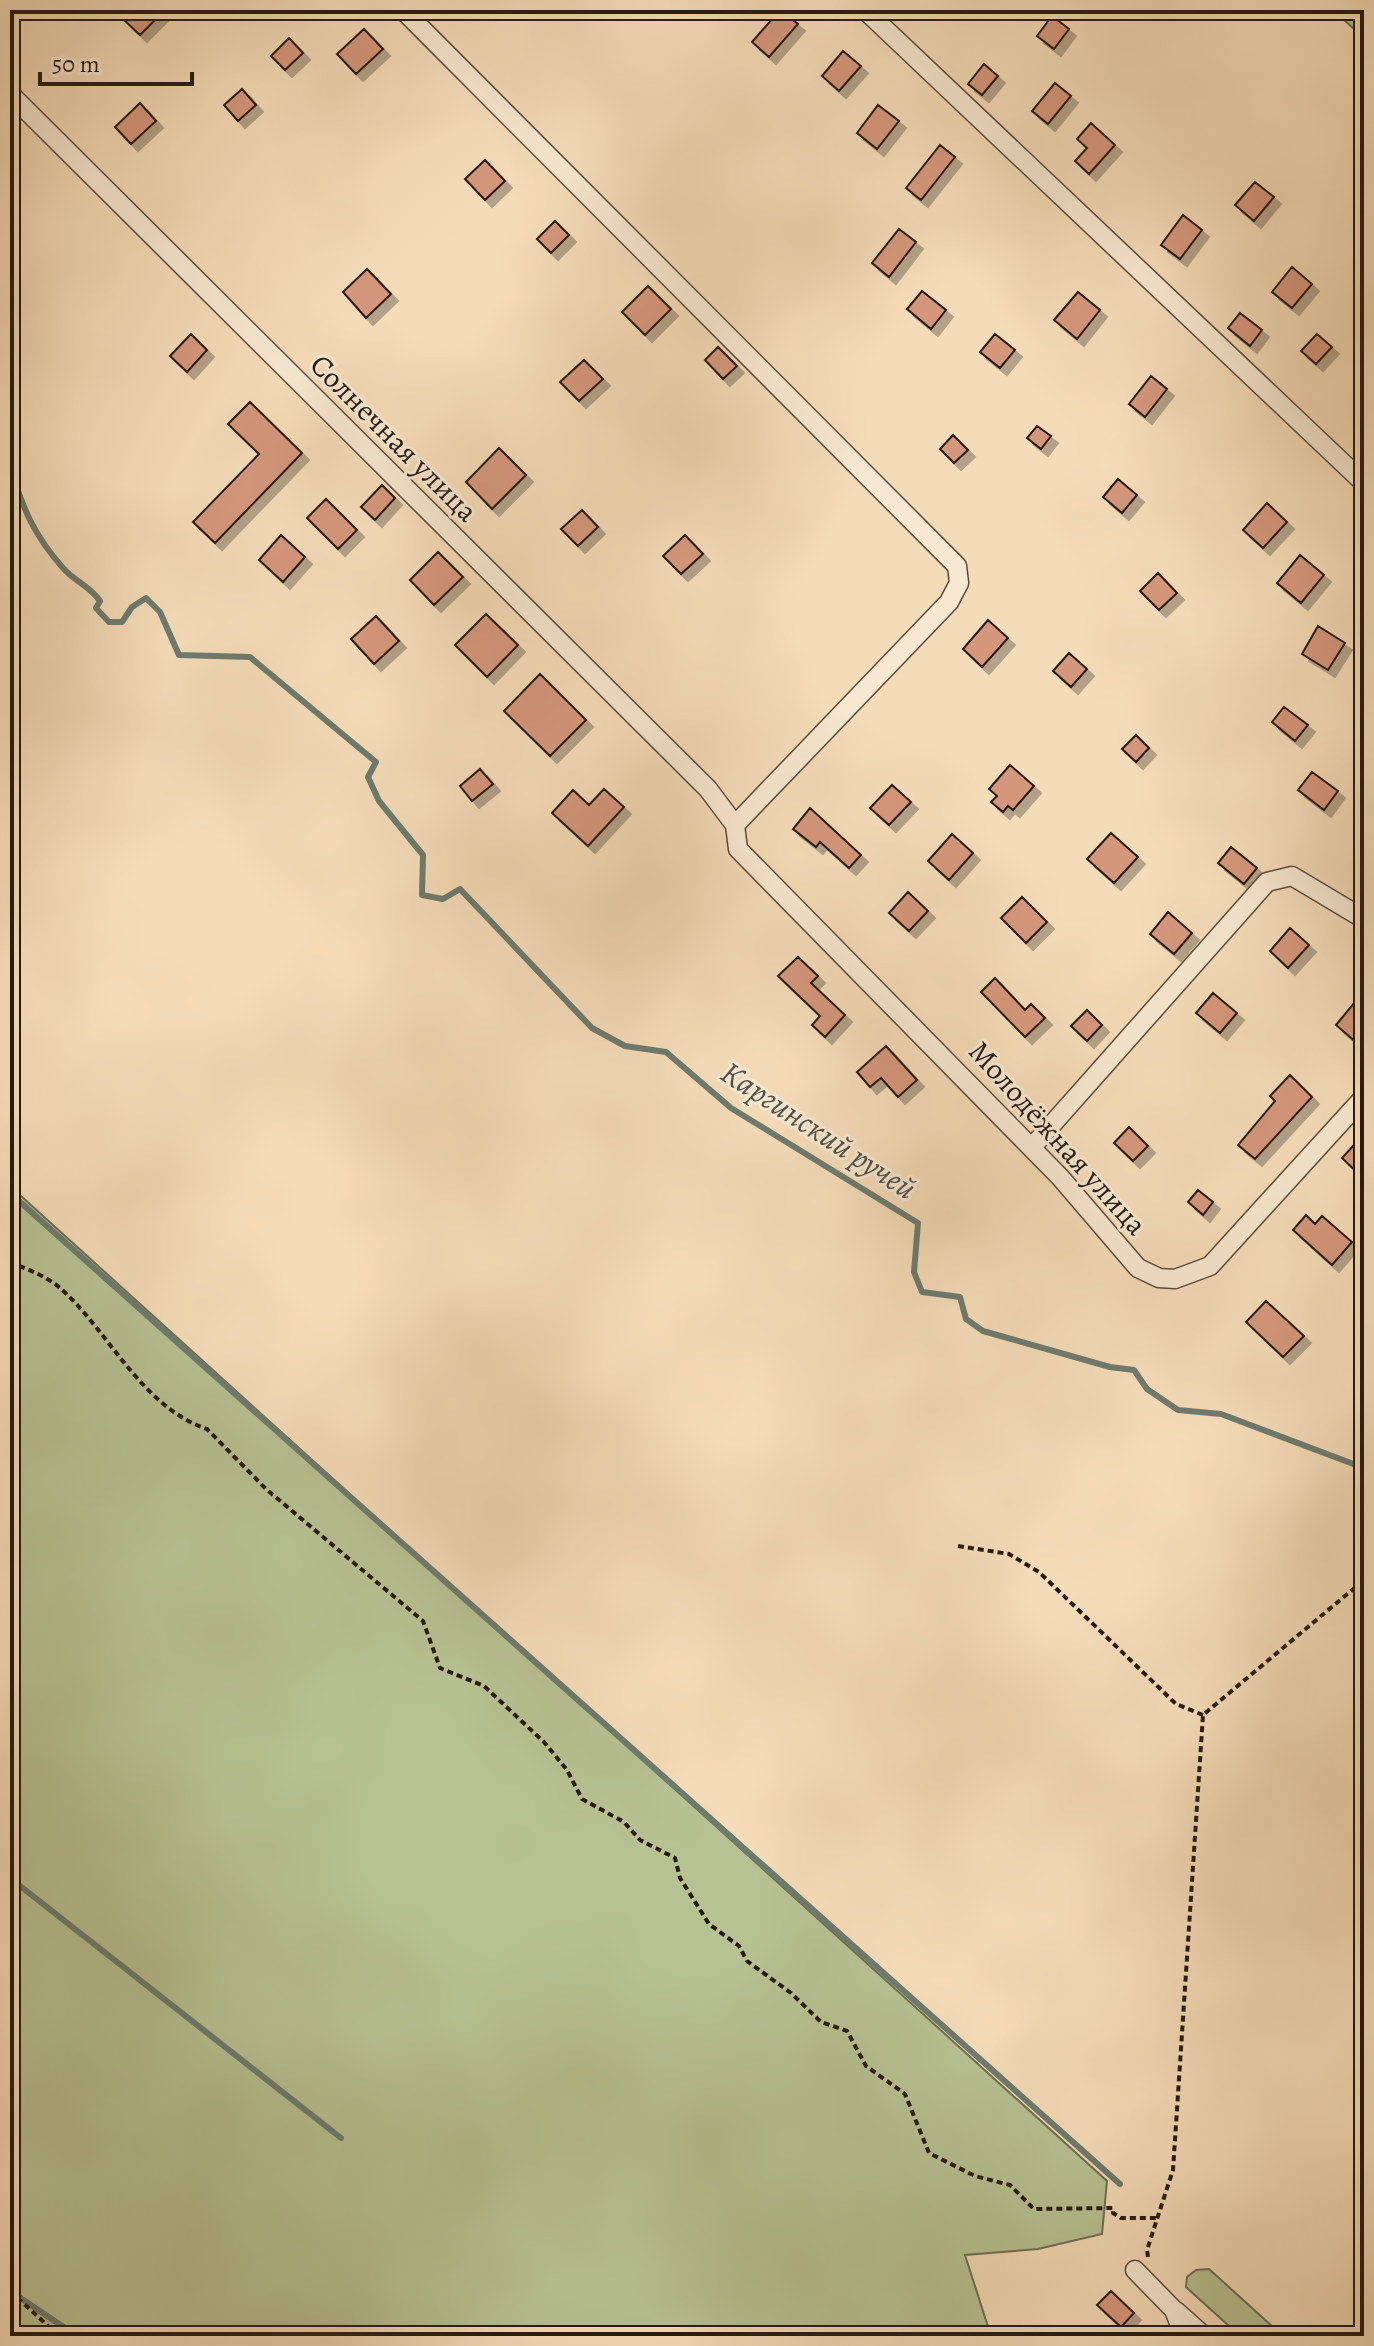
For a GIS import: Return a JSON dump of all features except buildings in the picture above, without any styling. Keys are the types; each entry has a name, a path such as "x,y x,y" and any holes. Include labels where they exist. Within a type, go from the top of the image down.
{"street":[{"path":"403,10 957,566 959,583 949,602 735,825"},
{"path":"865,10 1364,483"},
{"name":"Солнечная улица","path":"10,94 708,789 735,825"},
{"name":"Молодёжная улица","path":"735,825 738,849 1032,1147 1138,1268 1159,1278 1175,1279 1210,1266 1364,1097"},
{"path":"1032,1147 1267,882 1292,876 1364,919"},
{"path":"1135,2270 1204,2336"},
{"path":"1174,2310 1184,2336"}],"path":[{"path":"10,1262 57,1286 110,1347 126,1360 147,1390 207,1429 266,1489 417,1615 435,1646 440,1668 484,1686 527,1724 567,1770 582,1799 624,1822 640,1840 675,1858 680,1878 709,1924 739,1946 747,1961 791,1993 821,2022 847,2031 866,2066 905,2094 929,2153 975,2176 1010,2185 1034,2209 1113,2208 1113,2213 1121,2218 1158,2218"},
{"path":"958,1546 1009,1554 1039,1572 1176,1704 1203,1715"},
{"path":"1147,2250 1173,2170 1203,1715 1364,1580"},
{"path":"10,2291 59,2336"}],"green space":[{"path":"1333,10 1364,10 1364,38"},
{"path":"10,1186 1107,2181 1102,2234 1038,2249 965,2255 991,2336 10,2336"},
{"path":"1209,2269 1283,2336 1240,2336 1186,2287 1187,2277 1196,2270"}],"waterway":[{"name":"Каргинский ручей","path":"10,468 25,509 44,544 67,573 96,596 100,601 96,608 109,622 122,622 132,607 146,598 160,612 179,655 250,657 376,762 368,777 379,801 423,855 422,895 443,899 460,889 592,1028 625,1046 666,1052 731,1108 918,1223 914,1272 922,1292 960,1297 966,1319 983,1331 1110,1367 1134,1370 1147,1389 1178,1410 1221,1414 1364,1468"},
{"path":"10,1193 1120,2184"},
{"path":"10,1878 341,2138"},
{"path":"10,2291 77,2336"}]}
